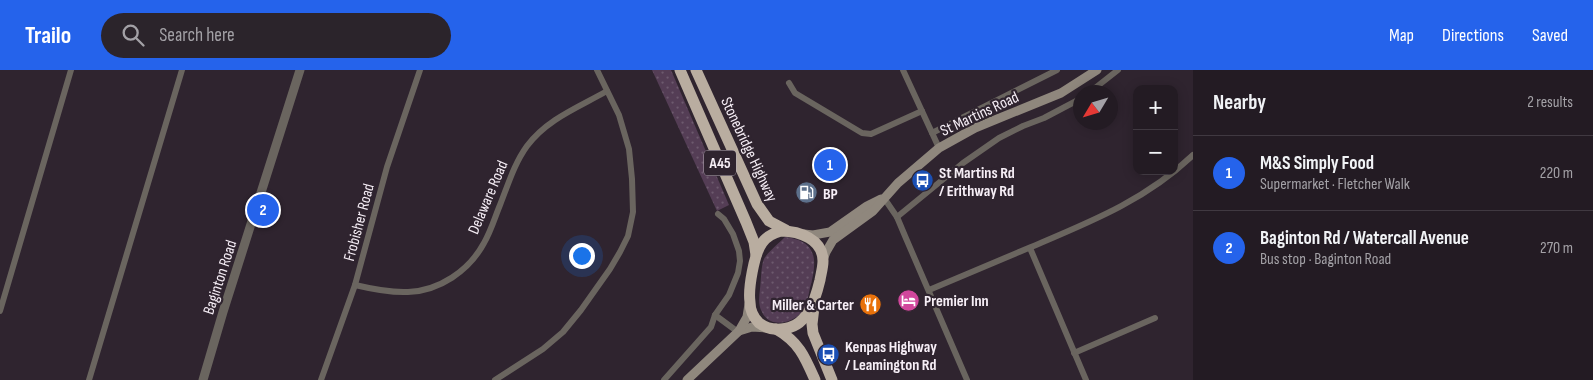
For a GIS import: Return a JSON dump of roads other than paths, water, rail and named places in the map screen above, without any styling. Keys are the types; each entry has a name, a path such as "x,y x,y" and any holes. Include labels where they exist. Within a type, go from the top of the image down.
{"highway":[{"name":"Stonebridge Highway","path":"680,70 754,242 756,257"},
{"name":"Stonebridge Highway","path":"696,70 762,213 772,223 788,231"},
{"path":"815,380 797,345 790,338 756,319 751,308 750,301 756,257 759,248 775,232 788,231 802,234 816,242 819,248 823,260 812,324 813,333 832,380"},
{"path":"771,328 790,328 800,322 809,312 817,293"}],"main road":[{"name":"St Martins Road","path":"823,260 833,240 872,211 898,183 939,148 975,128 1060,93 1097,70"},
{"name":"St Martins Road","path":"802,234 813,235 830,232 867,206 884,198"},
{"path":"687,380 738,331 747,317 750,301"},
{"path":"738,331 758,327 771,328"}],"street":[{"path":"0,311 71,70"},
{"path":"89,380 182,70"},
{"name":"Baginton Road","path":"204,380 225,305 300,70"},
{"name":"Frobisher Road","path":"322,380 355,285 387,167 420,70"},
{"path":"495,380 543,350 570,325 616,260 628,236 633,212 630,155 623,124 596,70"},
{"path":"903,70 939,148"},
{"name":"St Martins Road","path":"932,133 1057,70"},
{"path":"1099,85 1118,70"},
{"path":"789,83 795,93 862,133 871,134 880,131 922,111"},
{"name":"Delaware Road","path":"355,285 386,291 408,292 428,289 441,284 460,272 470,262 484,242 518,160 535,136 554,120 607,91"},
{"name":"St Martins Road","path":"896,217 957,168 999,138 1073,103"},
{"path":"929,290 1099,219 1166,178 1193,155"},
{"path":"884,198 896,217 968,380"},
{"path":"664,380 707,332 715,315 729,296 738,273 740,251 733,234 724,219 718,214"},
{"path":"1030,248 1086,380"},
{"path":"715,315 738,331"},
{"path":"1074,353 1155,318"}],"place":[{"name":"M&S Simply Food","path":"830,165"},
{"name":"St Martins Rd / Erithway Rd","path":"923,181"},
{"name":"BP","path":"807,193"},
{"name":"Baginton Rd / Watercall Avenue","path":"263,210"},
{"name":"Premier Inn","path":"908,300"},
{"name":"Miller & Carter","path":"870,304"},
{"name":"Kenpas Highway / Leamington Rd","path":"829,355"}]}
